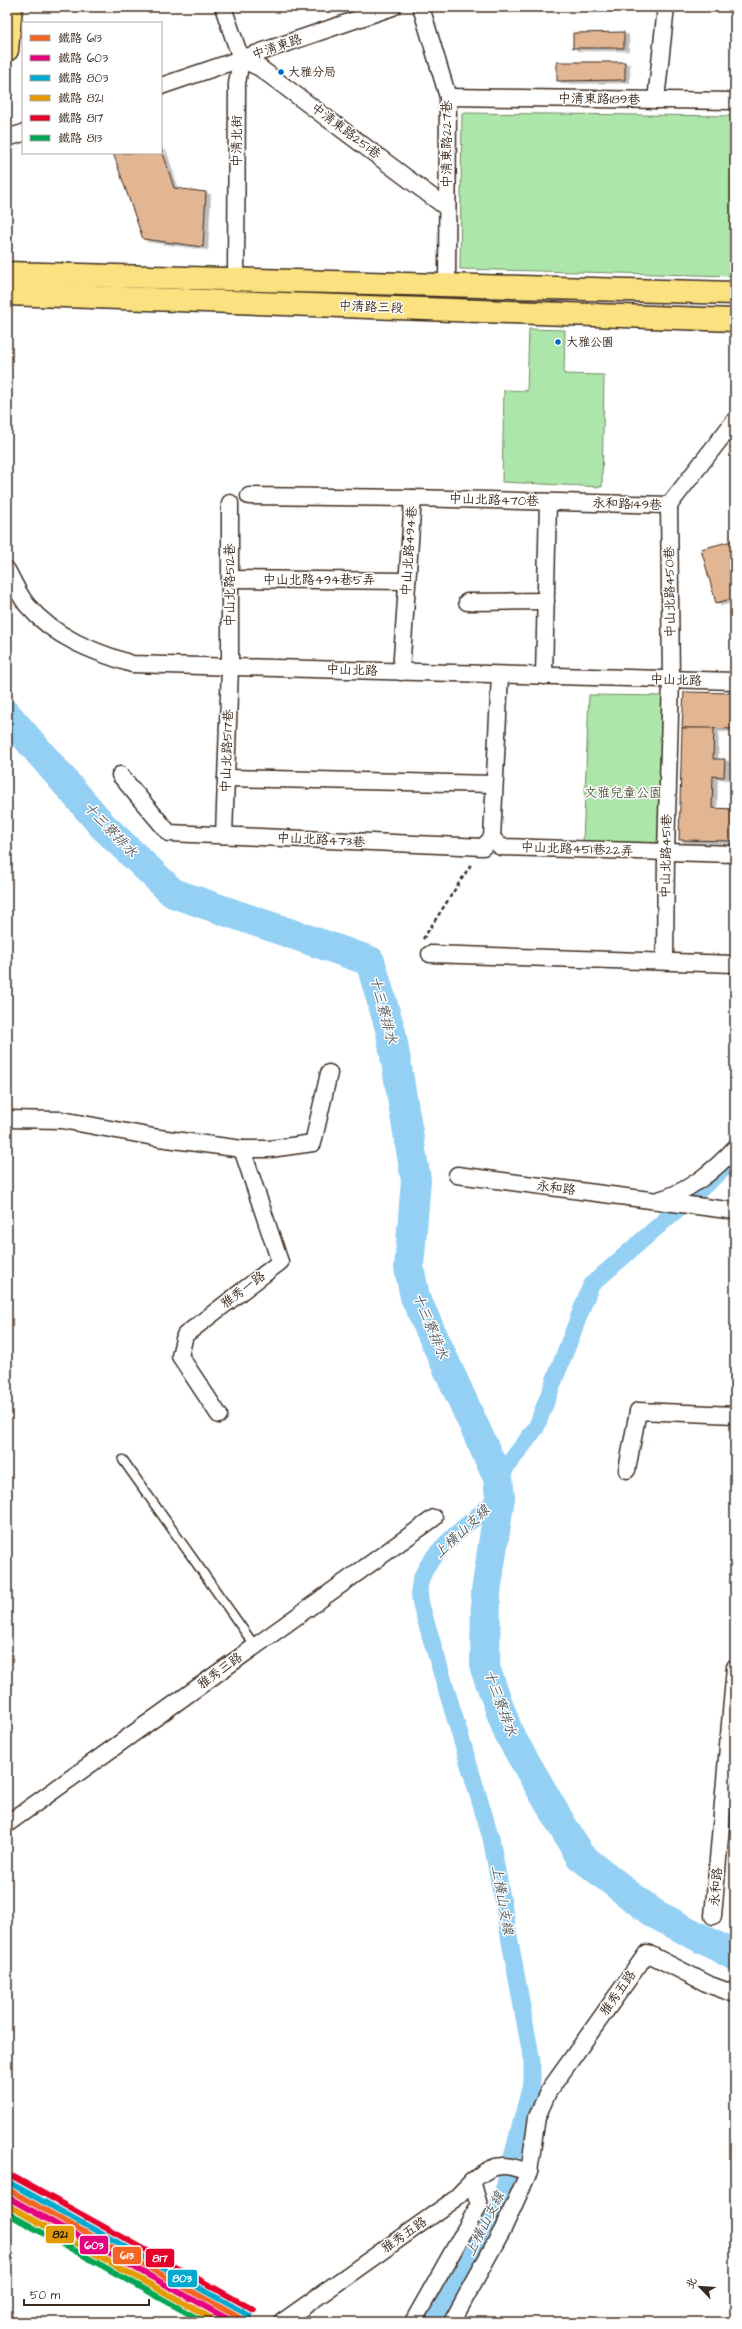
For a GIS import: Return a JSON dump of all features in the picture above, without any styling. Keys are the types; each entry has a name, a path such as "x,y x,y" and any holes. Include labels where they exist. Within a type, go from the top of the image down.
{"main road":[{"path":"7,50 9,15"},
{"name":"中清路三段","path":"7,273 735,293"},
{"name":"中清路三段","path":"7,294 735,320"}],"street":[{"name":"中清北街","path":"223,7 241,59 237,84 236,279"},
{"name":"中清東路","path":"162,86 393,7"},
{"name":"中清東路227巷","path":"421,7 448,97 447,285"},
{"name":"中清東路189巷","path":"448,97 656,100 666,7"},
{"name":"中清東路251巷","path":"241,59 260,68 447,208"},
{"path":"656,100 735,101"},
{"path":"7,138 22,133"},
{"name":"永和路149巷","path":"548,502 670,505 735,420"},
{"name":"中山北路494巷","path":"249,496 413,498 401,672"},
{"name":"中山北路470巷","path":"413,498 548,502 544,676"},
{"name":"中山北路512巷","path":"230,503 230,667"},
{"name":"中山北路450巷","path":"670,505 671,680"},
{"name":"中山北路","path":"7,570 26,604 59,634 88,650 132,664 735,681"},
{"name":"中山北路494巷5弄","path":"230,579 407,581"},
{"path":"467,602 546,601"},
{"name":"中山北路517巷","path":"224,835 230,667"},
{"path":"487,843 494,784 500,675"},
{"name":"中山北路451巷","path":"665,961 666,852 671,680"},
{"name":"中山北路473巷","path":"120,775 169,833 487,843"},
{"path":"226,778 494,784"},
{"name":"中山北路451巷22弄","path":"487,843 501,846 735,854"},
{"path":"430,954 735,964"},
{"path":"7,1119 62,1120 159,1138 242,1149 270,1149 313,1143 329,1073"},
{"name":"永和路","path":"655,1201 676,1196 720,1165 735,1148"},
{"name":"雅秀一路","path":"219,1415 180,1356 185,1335 280,1262 242,1149"},
{"name":"永和路","path":"457,1175 735,1212"},
{"path":"627,1470 638,1411 735,1415"},
{"name":"雅秀三路","path":"7,1824 434,1518"},
{"name":"永和路","path":"714,1916 735,1667"},
{"name":"雅秀五路","path":"282,2322 454,2200 472,2181 490,2169 515,2169 548,2092 647,1953 710,1985 735,1994"},
{"path":"452,2322 499,2235 515,2169"},
{"path":"413,2322 479,2205 472,2181"}],"lane":[{"path":"123,1460 255,1646"}],"path":[{"path":"430,954 417,948 487,843"}],"green space":[{"path":"462,113 735,116 735,276 460,269"},
{"path":"529,329 565,330 564,374 604,375 602,487 502,482 504,390 527,391"},
{"name":"文雅兒童公園","path":"589,695 665,696 660,845 583,843"}],"building":[{"path":"624,32 624,48 573,48 573,33"},
{"path":"557,62 625,62 625,80 557,81"},
{"path":"162,150 174,188 206,192 203,247 143,239 113,154 162,154"},
{"path":"735,540 735,598 716,603 701,549"},
{"path":"684,692 735,693 735,729 682,728"},
{"path":"682,728 714,728 713,759 725,759 724,777 713,776 712,808 735,809 735,841 679,840"}],"waterway":[{"name":"十三寮排水","path":"7,715 103,826 173,893 370,961 391,1032 416,1180 409,1267 415,1297 498,1478 500,1497 486,1592 485,1668 509,1734 580,1856 653,1913 735,1956"},
{"path":"498,1478 536,1428 591,1285 728,1165"},
{"name":"上橫山支線","path":"432,2322 501,2199 532,2081 532,2061 491,1838 421,1605 419,1591 419,1586 424,1572 431,1560 441,1548 453,1536 500,1497"}],"rail line":[{"name":"817","path":"14,2177 254,2310"},
{"name":"803","path":"10,2183 250,2316"},
{"name":"613","path":"7,2189 247,2322"},
{"name":"603","path":"7,2197 233,2322"},
{"name":"821","path":"7,2205 218,2322"},
{"name":"813","path":"7,2213 204,2322"}],"place":[{"name":"大雅分局","path":"281,72"},
{"name":"大雅公園","path":"558,342"}]}
